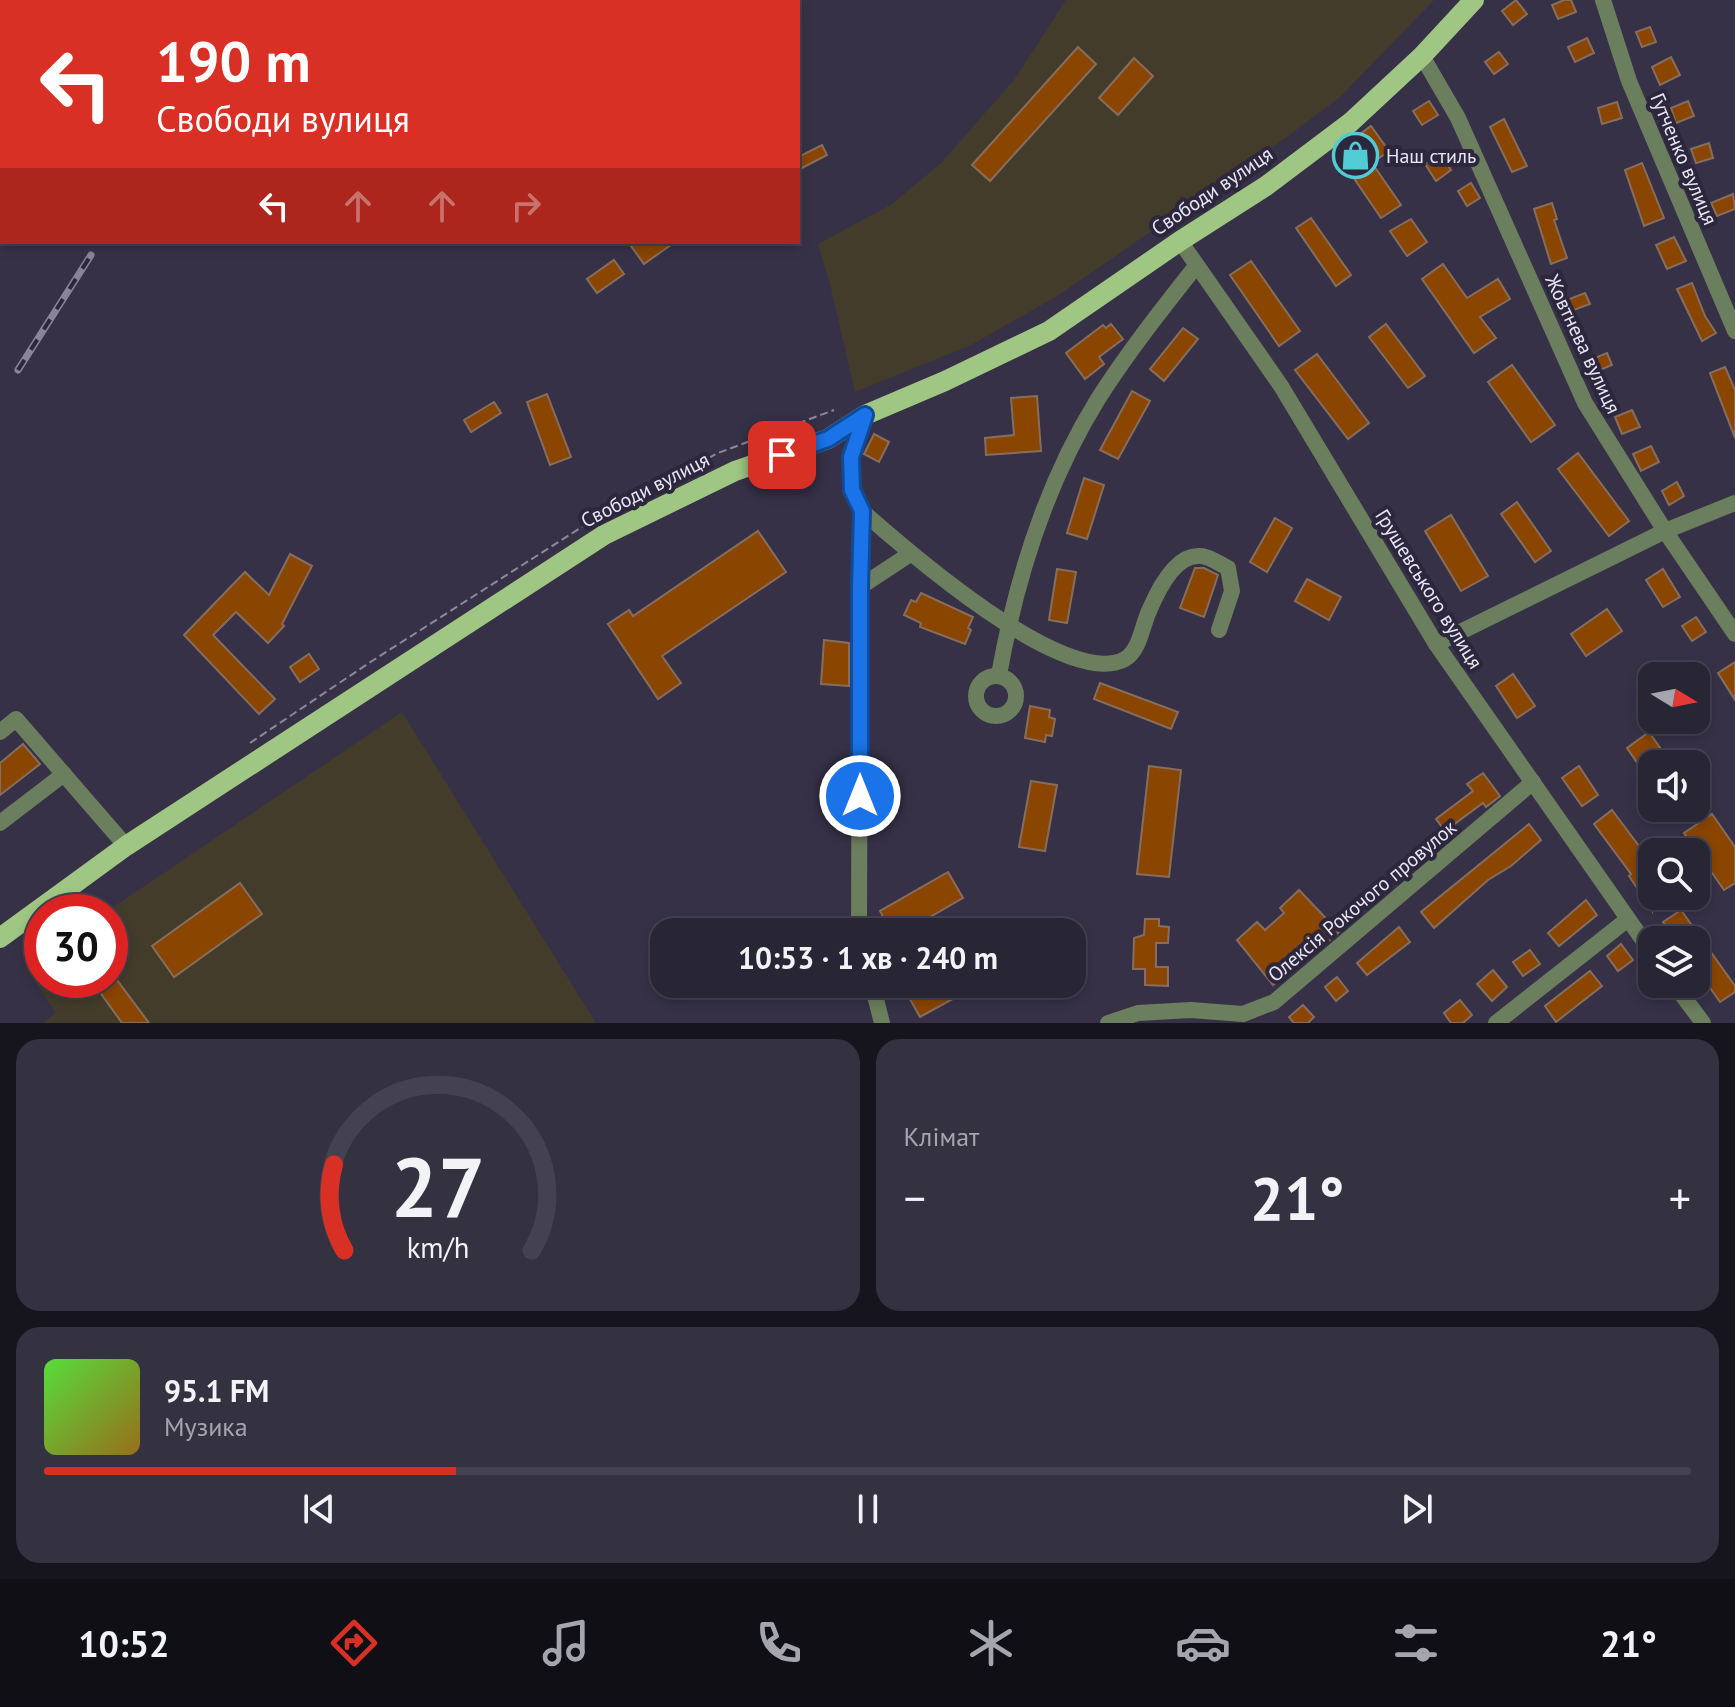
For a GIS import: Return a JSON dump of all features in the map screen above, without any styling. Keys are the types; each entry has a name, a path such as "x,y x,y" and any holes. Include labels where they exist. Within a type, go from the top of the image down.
{"main road":[{"name":"Свободи вулиця","path":"0,938 126,846 604,535 735,471 828,439 865,415 1049,331 1266,186 1351,122 1422,56 1474,0"}],"street":[{"name":"Гутченко вулиця","path":"1603,0 1629,81 1735,331"},
{"name":"Жовтнева вулиця","path":"1422,56 1458,118 1585,403 1665,531 1735,634"},
{"name":"Грушевського вулиця","path":"1180,241 1281,386 1436,644 1638,933"},
{"path":"999,675 1022,571 1063,465 1097,402 1130,352 1196,266"},
{"path":"865,415 851,457 852,490 862,511 910,554 1008,625 1063,654 1090,664 1108,664 1125,659 1135,649 1149,610 1173,570 1187,558 1201,555 1228,568 1232,591 1219,630"},
{"path":"1436,644 1665,531 1735,503"},
{"path":"859,918 862,511"},
{"path":"860,587 910,554"},
{"path":"0,732 16,719 126,846"},
{"path":"0,823 64,774"},
{"name":"Олексія Рокочого провулок","path":"1108,1023 1138,1013 1191,1010 1243,1014 1274,1002 1533,782"},
{"path":"1496,1023 1628,919"},
{"path":"876,998 882,1023"},
{"path":"1684,998 1703,1023"}],"shaded area":[{"path":"1066,0 1434,0 1339,98 1059,295 971,345 855,392 818,244 892,204 941,163 1014,80"},
{"path":"402,712 596,1023 43,1023 56,1013 46,998 128,998 128,897"}],"building":[{"path":"1516,0 1527,14 1513,25 1502,11"},
{"path":"1571,0 1576,12 1558,19 1552,5"},
{"path":"1650,27 1656,42 1642,47 1636,32"},
{"path":"1587,38 1594,53 1575,62 1568,47"},
{"path":"1078,47 1096,64 990,181 972,165"},
{"path":"1499,52 1508,64 1494,74 1485,62"},
{"path":"1671,57 1680,75 1660,85 1652,67"},
{"path":"1134,58 1153,76 1118,115 1099,98"},
{"path":"1429,101 1438,115 1422,125 1413,111"},
{"path":"1688,101 1694,116 1676,123 1671,108"},
{"path":"1617,102 1622,118 1602,124 1598,108"},
{"path":"1504,119 1527,166 1512,172 1490,127"},
{"path":"1371,126 1389,151 1372,163 1401,205 1381,218 1336,152"},
{"path":"1709,143 1713,158 1696,163 1691,149"},
{"path":"822,145 827,155 800,169 800,156"},
{"path":"1440,154 1451,170 1436,181 1425,164"},
{"path":"1642,163 1664,218 1644,226 1625,170"},
{"path":"1471,183 1480,198 1467,206 1458,191"},
{"path":"1733,194 1735,209 1717,216 1711,203"},
{"path":"1552,203 1557,219 1554,220 1567,258 1551,264 1534,209"},
{"path":"1311,218 1351,275 1336,286 1296,228"},
{"path":"1411,219 1427,242 1407,256 1390,231"},
{"path":"1674,237 1686,261 1667,269 1656,245"},
{"path":"629,244 672,244 644,264"},
{"path":"614,260 624,274 597,293 587,279"},
{"path":"1251,261 1300,331 1279,346 1230,275"},
{"path":"1443,264 1467,298 1498,279 1510,299 1480,317 1496,338 1474,353 1422,279"},
{"path":"1692,283 1705,316 1716,333 1702,341 1677,289"},
{"path":"1585,293 1590,304 1571,311 1567,300"},
{"path":"1111,324 1123,339 1099,357 1104,364 1085,379 1066,353 1103,325 1106,328"},
{"path":"1386,324 1425,376 1408,388 1369,337"},
{"path":"1183,328 1198,339 1164,381 1150,369"},
{"path":"1607,353 1612,365 1595,372 1590,360"},
{"path":"1317,354 1369,423 1348,439 1295,370"},
{"path":"1512,365 1555,425 1531,442 1488,382"},
{"path":"1725,367 1735,390 1735,438 1710,373"},
{"path":"1132,391 1150,401 1118,459 1100,450"},
{"path":"547,394 571,457 550,465 527,402"},
{"path":"1037,396 1041,451 986,455 985,438 1014,435 1011,398"},
{"path":"494,402 501,413 471,432 464,420"},
{"path":"1632,410 1640,427 1622,434 1615,417"},
{"path":"874,434 889,442 879,462 864,454"},
{"path":"1651,446 1659,462 1641,471 1633,454"},
{"path":"1578,453 1629,521 1609,536 1558,469"},
{"path":"1084,478 1104,485 1087,539 1067,533"},
{"path":"1677,482 1684,496 1669,505 1662,491"},
{"path":"1517,502 1551,551 1535,562 1501,514"},
{"path":"1451,515 1488,576 1461,591 1425,531"},
{"path":"1275,518 1292,528 1267,572 1250,562"},
{"path":"758,531 786,572 662,656 681,683 658,699 608,624 629,610 633,616"},
{"path":"290,554 312,566 282,624 284,626 268,643 236,612 213,635 275,699 259,714 184,635 245,572 269,595"},
{"path":"1195,568 1204,568 1218,575 1204,617 1180,608"},
{"path":"1057,569 1076,572 1067,623 1049,620"},
{"path":"1663,569 1680,597 1663,607 1646,580"},
{"path":"1307,579 1341,597 1329,620 1295,601"},
{"path":"921,593 973,617 965,644 920,627 921,623 904,615 911,600 916,602"},
{"path":"1607,609 1622,631 1586,656 1571,634"},
{"path":"1696,617 1706,632 1692,641 1682,626"},
{"path":"824,640 849,643 849,686 821,684"},
{"path":"309,654 319,669 300,682 290,667"},
{"path":"1735,662 1735,700 1718,673"},
{"path":"1513,674 1535,706 1517,718 1496,686"},
{"path":"1100,683 1178,712 1171,729 1094,699"},
{"path":"1030,706 1050,710 1049,717 1055,719 1052,736 1046,735 1045,742 1025,738"},
{"path":"1650,734 1662,750 1638,750 1638,764 1627,748"},
{"path":"23,744 40,764 0,795 0,763"},
{"path":"1149,766 1181,770 1169,877 1137,874"},
{"path":"1579,766 1598,795 1582,806 1562,778"},
{"path":"1483,773 1500,796 1486,807 1483,803 1445,831 1436,819 1473,791 1467,784"},
{"path":"1031,781 1057,785 1045,851 1019,847"},
{"path":"1612,810 1638,845 1638,890 1629,876 1631,874 1594,824"},
{"path":"1712,814 1735,847 1735,883 1724,890 1710,870 1710,838 1688,838 1684,833 1700,822 1710,822"},
{"path":"1529,824 1541,840 1511,866 1488,880 1434,928 1421,912"},
{"path":"948,872 963,898 928,918 884,918 880,911"},
{"path":"240,883 262,914 174,977 152,946"},
{"path":"1299,890 1339,932 1324,945 1315,934 1308,938 1280,963 1288,972 1273,985 1237,940 1257,922 1265,930 1284,913 1280,908"},
{"path":"1586,900 1597,915 1559,946 1548,933"},
{"path":"1681,910 1692,926 1666,926 1663,922"},
{"path":"1145,919 1159,919 1159,926 1169,927 1168,943 1156,943 1156,967 1168,967 1168,986 1145,985 1145,969 1133,969 1134,938 1144,935"},
{"path":"1399,927 1410,942 1367,975 1357,963"},
{"path":"1621,944 1633,960 1618,971 1607,956"},
{"path":"1530,950 1540,964 1523,976 1513,962"},
{"path":"1710,951 1735,986 1735,992 1720,1002 1710,988"},
{"path":"1493,970 1507,987 1492,1001 1477,984"},
{"path":"1590,971 1602,986 1556,1022 1545,1006"},
{"path":"1337,977 1348,991 1336,1001 1325,987"},
{"path":"128,995 149,1023 122,1023 104,998 128,998"},
{"path":"909,998 955,998 920,1017"},
{"path":"1460,1000 1472,1015 1463,1023 1451,1023 1444,1013"},
{"path":"1303,1005 1314,1017 1308,1023 1294,1023 1289,1017"}],"railway":[{"path":"18,370 91,255"}],"place":[{"name":"Наш стиль","path":"1355,156"}],"route":[{"path":"782,455 828,439 865,415 851,457 852,490 862,511 860,796"}]}
